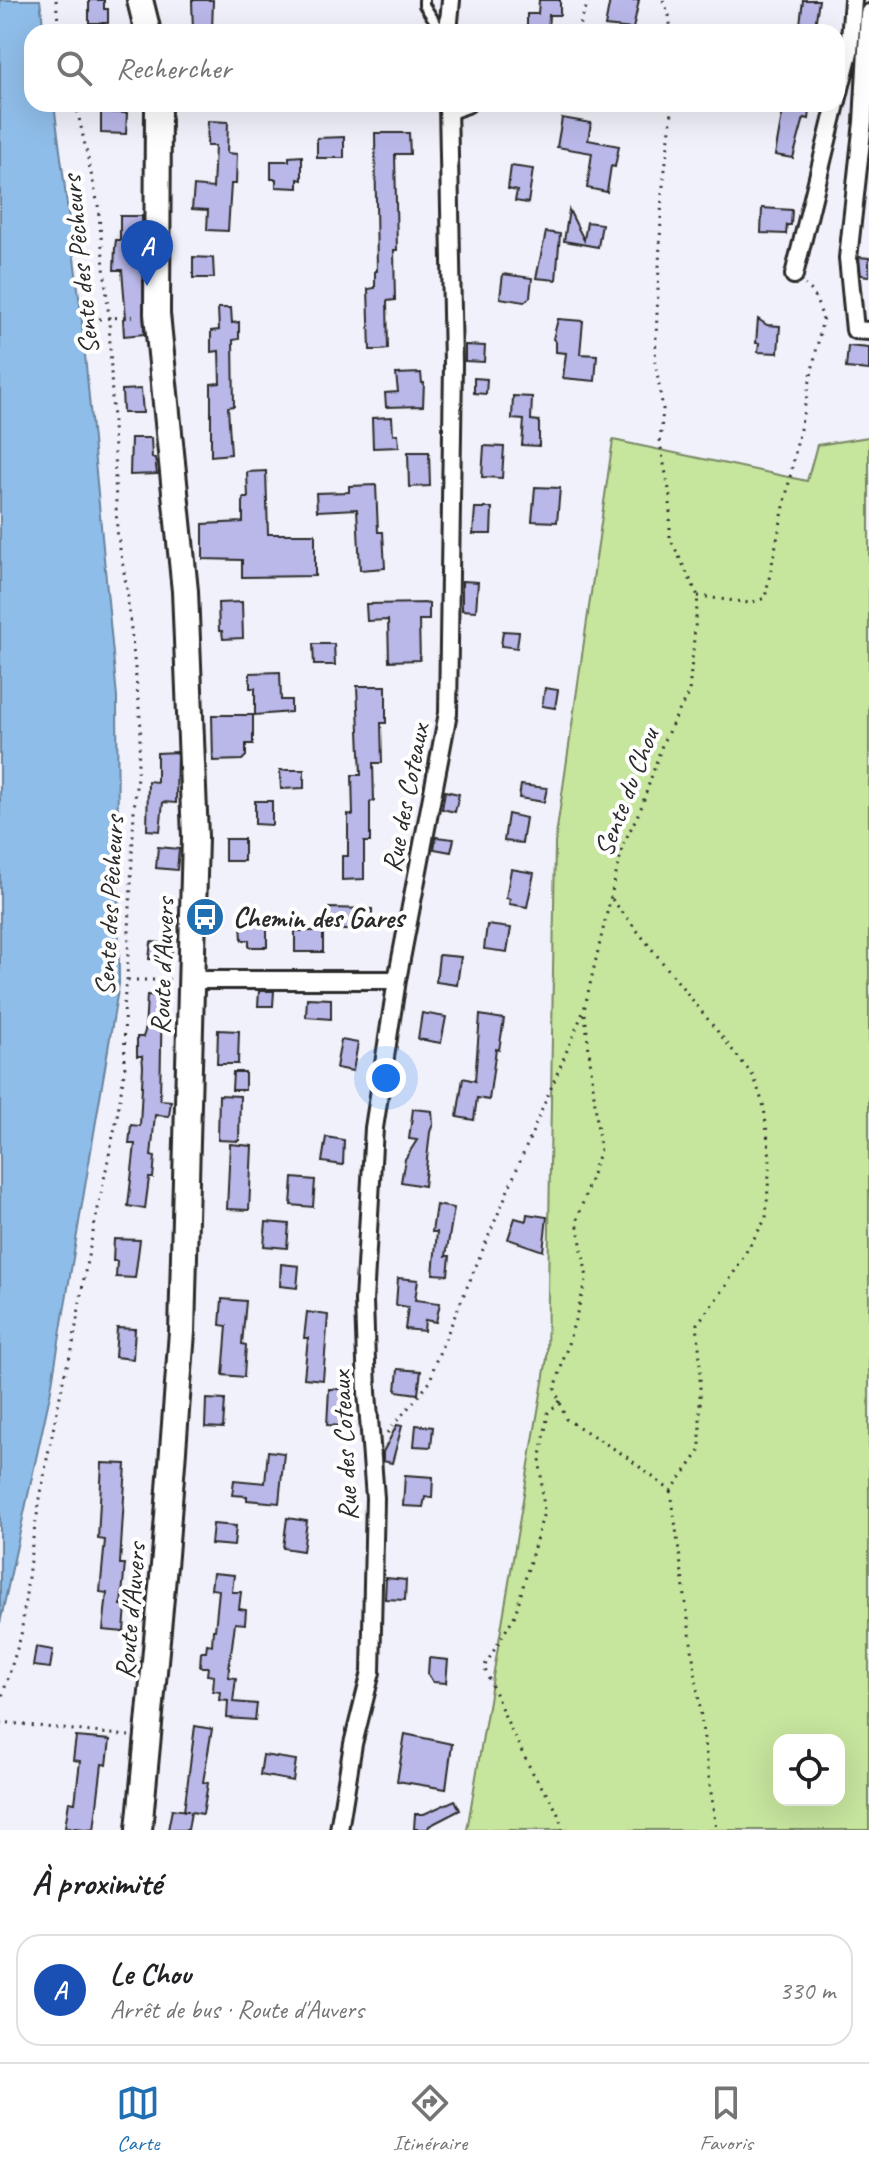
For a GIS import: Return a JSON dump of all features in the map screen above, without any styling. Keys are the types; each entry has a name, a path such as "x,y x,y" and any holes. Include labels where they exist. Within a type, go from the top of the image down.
{"main road":[{"path":"140,0 146,24"},
{"name":"Route d'Auvers","path":"139,1830 182,1332 195,837 185,591 157,314 158,112"}],"street":[{"path":"449,24 451,0"},
{"path":"845,69 853,0"},
{"path":"869,13 863,168 848,258 855,330 869,331"},
{"name":"Rue des Coteaux","path":"339,1830 353,1744 371,1672 375,1498 365,1316 374,1128 397,980 448,713 453,364 448,112"},
{"path":"794,275 835,112"},
{"path":"192,980 397,980"}],"lane":[{"path":"424,0 437,24"}],"path":[{"path":"56,0 58,24"},
{"path":"580,24 589,0"},
{"path":"663,0 670,24"},
{"name":"Sente des Pêcheurs","path":"0,1703 21,1636 32,1544 47,1459 72,1350 125,1066 124,1001 141,727 127,590 117,531 109,318 98,205 78,112"},
{"path":"672,112 662,194 655,362 663,409 660,443 670,495 670,538 698,596 750,603 765,598 823,318 813,292 794,275"},
{"path":"99,319 157,314"},
{"name":"Sente du Chou","path":"371,1451 430,1382 435,1363 584,1010 623,845 641,808 663,742 689,692 698,596"},
{"path":"611,898 754,1077 766,1120 770,1158 766,1218 726,1286 697,1324 700,1451 671,1491 716,1830"},
{"path":"127,980 192,980"},
{"path":"584,1010 600,1149 577,1221 587,1278 555,1389 566,1419 624,1455 671,1491"},
{"path":"560,1401 548,1413 540,1462 544,1512 515,1615 484,1667 516,1740 561,1817 562,1830"},
{"path":"0,1722 148,1739"}],"green space":[{"path":"869,437 869,1830 467,1830 547,1358 555,843 613,440 807,481 817,445"}],"water":[{"path":"0,0 40,0 43,24 24,24 24,112 55,112 81,312 117,697 119,984 50,1395 0,1623"}],"building":[{"path":"89,0 104,0 108,23 89,23"},
{"path":"192,0 213,0 212,24 193,24"},
{"path":"539,0 560,0 560,15 549,15 548,24 527,24 527,14 538,14"},
{"path":"610,0 639,0 634,24 605,24"},
{"path":"803,0 819,0 815,24 800,24"},
{"path":"101,112 127,113 126,134 101,133"},
{"path":"783,112 810,112 809,119 804,118 793,158 775,155"},
{"path":"562,118 591,123 588,140 619,146 615,167 611,166 607,192 587,188 592,153 557,147"},
{"path":"208,121 228,122 227,153 237,154 236,184 231,184 228,231 207,230 208,210 192,209 194,186 213,188 215,146 207,146"},
{"path":"375,133 409,133 410,154 395,154 397,250 394,250 395,300 387,301 388,349 370,350 368,289 375,288 377,271"},
{"path":"344,137 344,158 317,158 317,138"},
{"path":"302,156 302,180 298,179 298,188 276,187 276,179 271,179 271,161 289,161 289,157"},
{"path":"511,166 533,169 528,203 515,201 517,191 508,189"},
{"path":"762,208 792,210 791,225 787,225 786,234 761,233"},
{"path":"569,210 584,240 587,222 602,224 598,247 564,241"},
{"path":"120,216 142,216 144,334 124,336 123,319 126,318 122,270 114,270 116,240 120,240"},
{"path":"546,232 560,234 556,280 536,278"},
{"path":"193,257 213,258 214,278 193,278"},
{"path":"859,257 869,258 869,276 861,275"},
{"path":"503,274 532,278 530,297 524,302 500,298"},
{"path":"218,308 231,308 232,323 239,322 239,339 233,340 234,406 228,407 231,454 211,456 211,384 220,383 219,351 211,352 211,331 219,330"},
{"path":"558,319 583,321 580,354 597,355 595,381 563,378 566,353 556,352 553,339"},
{"path":"758,319 767,325 780,326 778,353 758,352"},
{"path":"465,345 485,346 484,362 465,361"},
{"path":"848,346 869,348 869,370 846,368"},
{"path":"421,373 423,406 386,407 385,393 398,392 396,374"},
{"path":"474,378 487,379 486,394 474,393"},
{"path":"141,389 143,413 123,413 122,390"},
{"path":"513,396 532,397 531,420 539,421 539,446 522,445 524,420 512,419"},
{"path":"392,417 393,434 398,434 399,447 373,448 372,418"},
{"path":"131,438 151,438 157,474 130,475"},
{"path":"484,446 504,447 502,478 482,477"},
{"path":"408,452 429,452 430,486 409,487"},
{"path":"266,471 268,534 315,534 315,576 242,577 242,560 203,559 203,524 243,522 243,498 248,498 247,472"},
{"path":"376,485 378,532 383,532 385,568 360,570 357,509 317,511 316,493 349,492 349,486"},
{"path":"535,487 560,488 557,522 532,521"},
{"path":"475,508 492,508 491,534 473,534"},
{"path":"462,581 478,582 476,611 462,610"},
{"path":"242,602 243,638 223,639 222,631 219,631 218,603"},
{"path":"429,603 429,620 419,620 420,660 389,661 388,620 367,621 366,604"},
{"path":"503,631 519,632 517,648 501,646"},
{"path":"313,644 334,644 335,665 314,665"},
{"path":"280,672 281,700 291,700 291,712 255,715 255,688 250,688 250,673"},
{"path":"357,686 386,686 386,723 381,723 382,763 373,763 374,801 370,802 370,842 364,842 364,879 342,880 342,856 348,856 348,814 353,815 352,775 361,775"},
{"path":"545,688 558,690 555,708 542,706"},
{"path":"212,715 253,715 253,744 246,744 246,756 242,760 213,761"},
{"path":"177,752 176,803 163,802 160,831 147,830 148,781 157,782 157,753"},
{"path":"280,770 304,770 304,788 281,789"},
{"path":"521,785 547,788 544,802 519,798"},
{"path":"445,791 459,794 455,812 442,809"},
{"path":"255,801 272,801 272,825 255,824"},
{"path":"508,814 526,818 522,843 504,841"},
{"path":"436,837 454,839 451,852 434,849"},
{"path":"225,839 244,839 244,861 225,861"},
{"path":"158,847 179,849 177,870 156,868"},
{"path":"511,869 534,873 527,907 509,904 510,899 506,898"},
{"path":"329,908 372,909 372,926 363,926 363,930 329,930"},
{"path":"241,923 267,923 267,947 249,947 249,940 242,940"},
{"path":"487,925 511,928 507,952 484,949"},
{"path":"295,931 323,931 323,952 295,952"},
{"path":"151,942 172,944 171,960 149,959"},
{"path":"439,955 461,957 457,985 436,982"},
{"path":"259,991 274,991 273,1006 258,1006"},
{"path":"147,995 162,996 160,1100 171,1101 169,1116 155,1115 151,1156 155,1157 153,1178 149,1178 145,1209 128,1206 135,1144 129,1144 131,1125 140,1126 143,1066 142,1056 137,1056 137,1037 143,1037 145,1031"},
{"path":"307,998 331,999 331,1019 306,1017"},
{"path":"422,1013 446,1017 441,1043 418,1039"},
{"path":"480,1015 504,1019 499,1050 496,1049 489,1100 477,1098 474,1120 457,1117 463,1078 475,1081"},
{"path":"218,1030 239,1031 238,1064 217,1064"},
{"path":"341,1040 358,1043 353,1071 336,1068"},
{"path":"233,1072 245,1072 245,1090 232,1090"},
{"path":"219,1095 240,1096 239,1141 218,1140"},
{"path":"413,1109 432,1111 424,1186 401,1182 405,1159 417,1140 409,1139"},
{"path":"326,1137 344,1140 343,1165 322,1162"},
{"path":"230,1144 252,1146 249,1210 227,1209"},
{"path":"293,1178 315,1180 313,1207 291,1205"},
{"path":"436,1205 454,1208 446,1256 450,1256 448,1275 433,1274 437,1232 432,1232"},
{"path":"527,1214 547,1217 543,1251 508,1239 515,1218 526,1221"},
{"path":"266,1222 289,1224 287,1248 264,1246"},
{"path":"114,1239 140,1240 135,1278 116,1277"},
{"path":"281,1264 299,1266 297,1288 280,1286"},
{"path":"398,1278 418,1280 415,1300 440,1303 436,1322 425,1320 424,1331 405,1329 408,1307 396,1305"},
{"path":"222,1299 246,1301 242,1344 246,1345 244,1377 223,1375 227,1326 220,1325"},
{"path":"307,1312 328,1315 323,1380 304,1378"},
{"path":"117,1328 135,1329 133,1359 115,1357"},
{"path":"398,1369 421,1371 418,1394 396,1391"},
{"path":"329,1389 346,1389 345,1426 327,1425"},
{"path":"206,1399 225,1400 223,1428 205,1427"},
{"path":"397,1425 402,1426 392,1463 383,1461 383,1452"},
{"path":"416,1425 433,1427 431,1447 414,1446"},
{"path":"268,1451 284,1453 279,1503 247,1500 247,1496 232,1495 234,1480 265,1483"},
{"path":"102,1463 126,1464 120,1564 125,1564 121,1605 126,1605 124,1632 103,1630 107,1593 100,1592 105,1540 98,1539"},
{"path":"405,1475 433,1477 432,1498 425,1497 423,1507 403,1506"},
{"path":"287,1518 307,1521 303,1551 283,1548"},
{"path":"213,1524 236,1526 234,1546 211,1544"},
{"path":"213,1573 234,1575 232,1592 241,1592 239,1609 246,1610 245,1624 235,1623 228,1677 236,1678 233,1702 257,1704 255,1720 227,1718 228,1701 219,1700 220,1692 213,1691 214,1676 207,1675 208,1667 200,1667 201,1652 206,1652 207,1644 212,1645 215,1630 219,1590 211,1589"},
{"path":"386,1578 406,1580 405,1600 385,1599"},
{"path":"36,1647 53,1650 50,1668 33,1666"},
{"path":"429,1658 448,1660 446,1683 433,1682 428,1674"},
{"path":"195,1726 212,1729 203,1782 208,1783 203,1814 191,1812 188,1830 168,1830 172,1809 184,1810"},
{"path":"405,1734 452,1744 446,1789 397,1781"},
{"path":"76,1737 110,1740 107,1765 102,1764 94,1830 65,1827 69,1802 75,1803 80,1761 73,1760"},
{"path":"263,1755 296,1760 293,1781 260,1775"},
{"path":"455,1800 460,1810 428,1829 414,1829 415,1814 424,1814"}],"place":[{"name":"Le Chou","path":"147,286"},
{"name":"Chemin des Gares","path":"205,917"}]}
